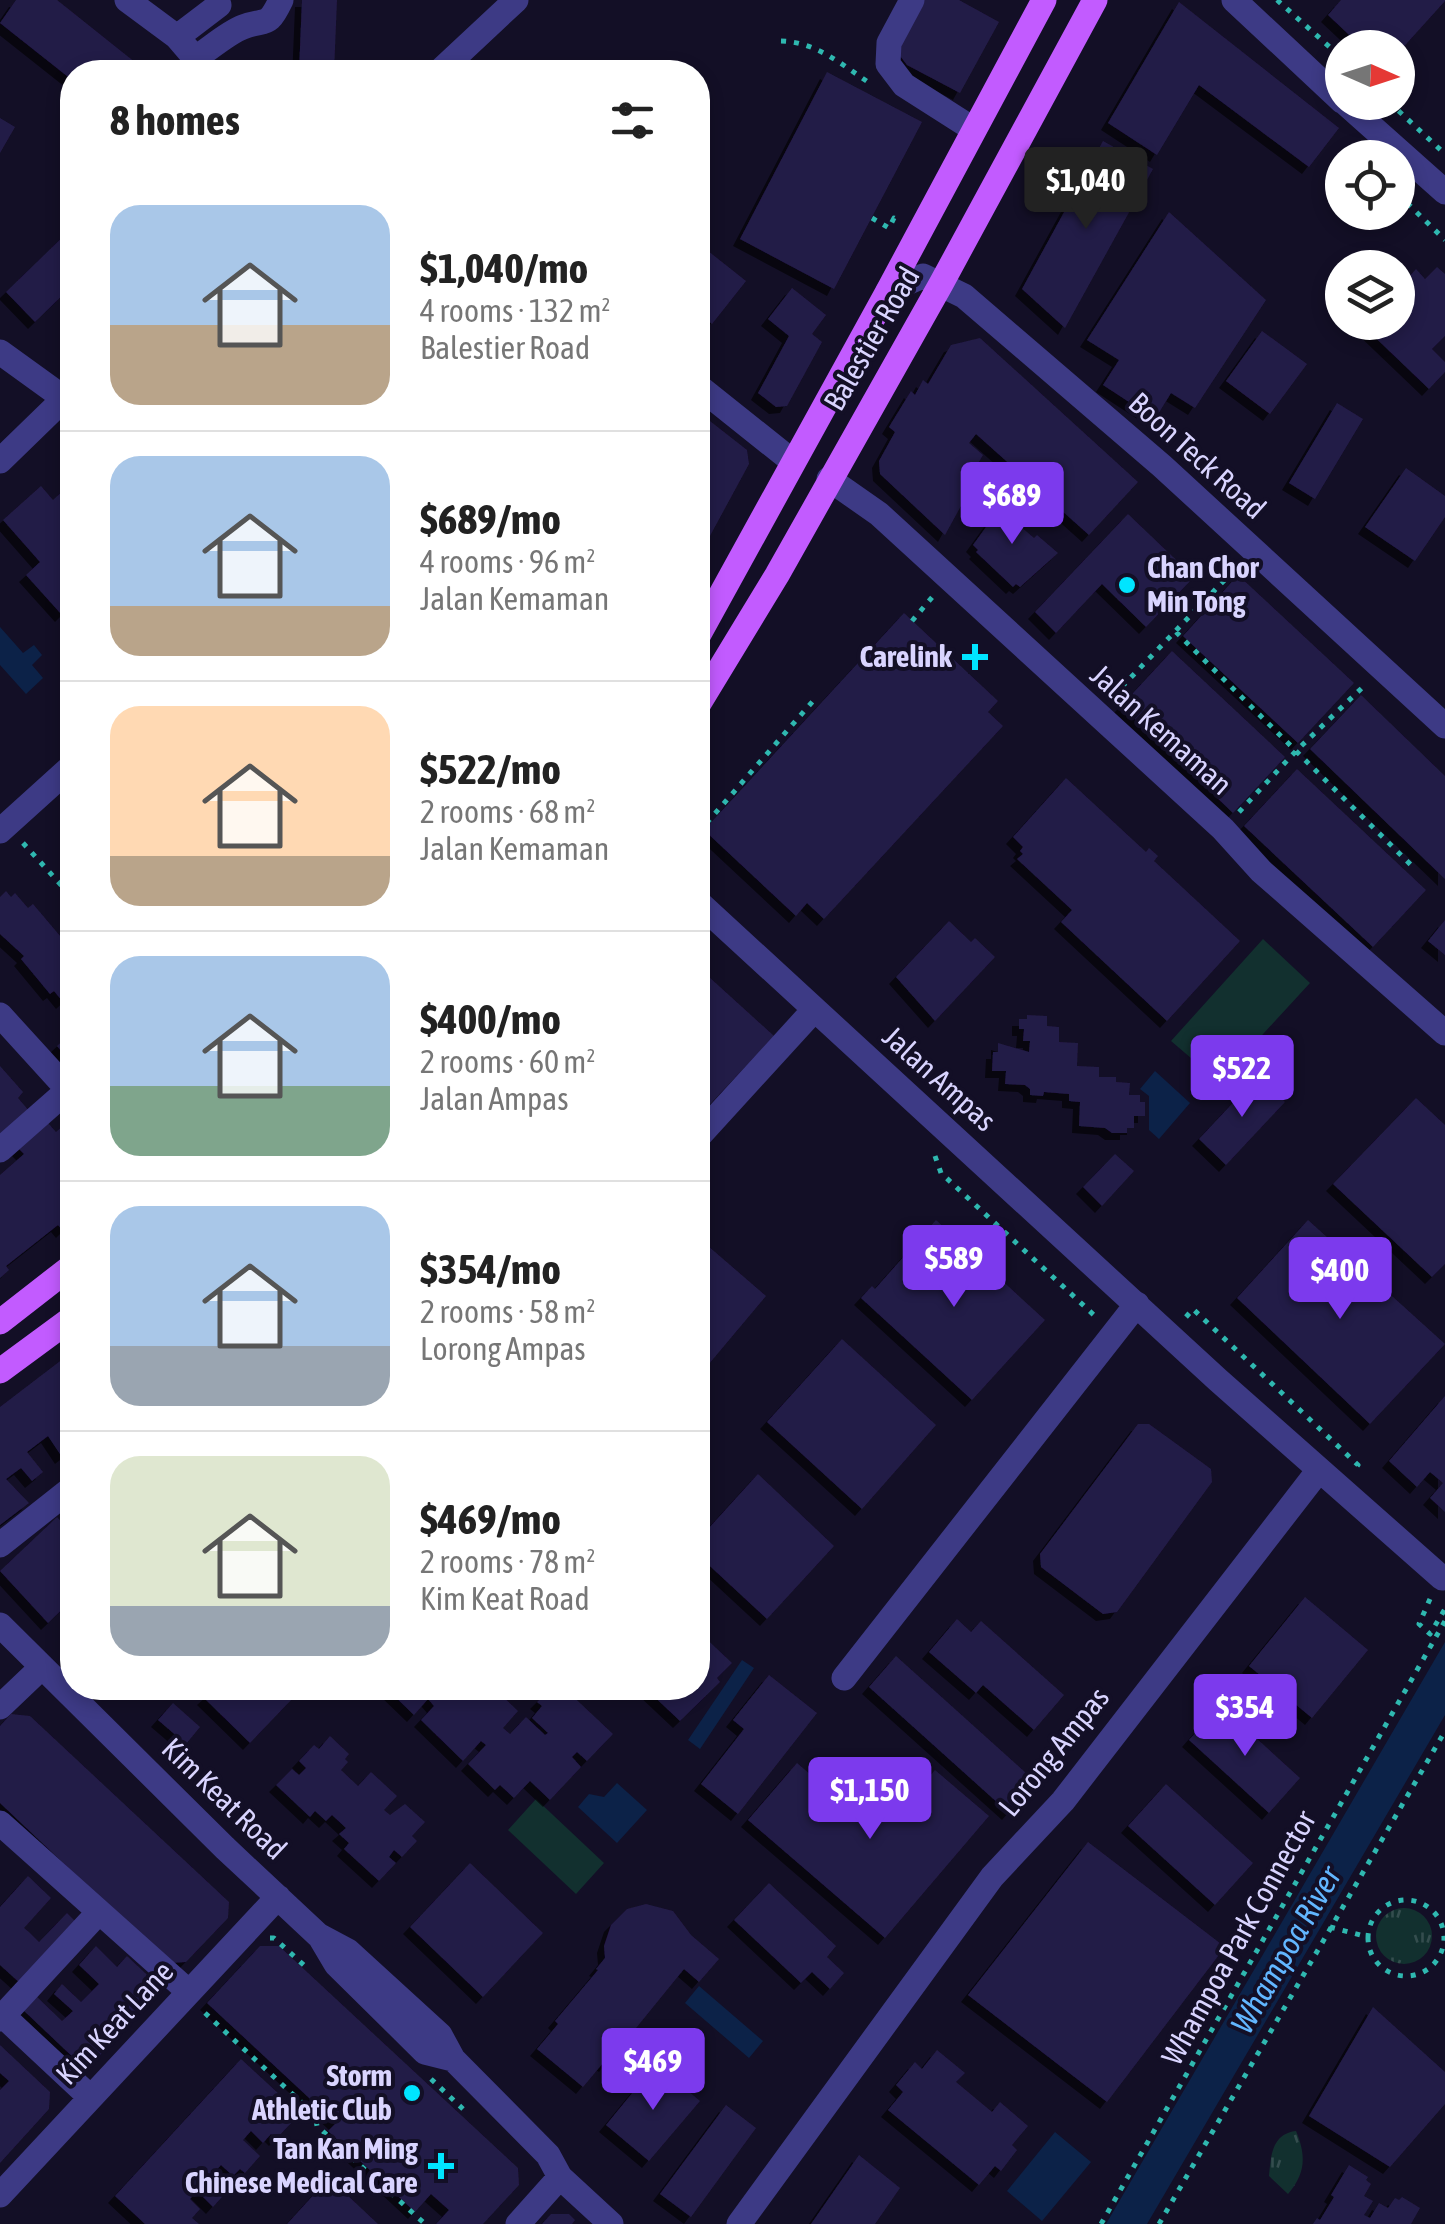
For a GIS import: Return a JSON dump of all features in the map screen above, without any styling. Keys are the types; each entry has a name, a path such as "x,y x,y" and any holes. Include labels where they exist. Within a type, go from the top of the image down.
{"main road":[{"name":"Balestier Road","path":"710,610 888,292 1044,0"},
{"name":"Balestier Road","path":"710,686 778,575 942,284 1094,0"},
{"path":"0,1322 60,1275"},
{"path":"0,1371 60,1327"}],"street":[{"path":"126,0 177,38 196,60"},
{"path":"177,38 219,3 228,19 244,26 260,24 274,15 281,0"},
{"path":"451,60 516,0"},
{"path":"912,0 889,43 888,64 904,85 973,129"},
{"path":"1234,0 1325,85"},
{"path":"207,60 244,26"},
{"path":"1363,120 1445,192"},
{"path":"888,292 923,276 942,284"},
{"name":"Boon Teck Road","path":"942,284 964,296 1162,466 1445,726"},
{"path":"0,352 60,391"},
{"path":"710,396 792,461"},
{"path":"0,460 60,407"},
{"name":"Jalan Kemaman","path":"830,479 879,514 1223,829 1261,871 1445,1034"},
{"path":"9,834 60,779"},
{"name":"Jalan Ampas","path":"710,913 1442,1578"},
{"path":"710,1125 814,1010"},
{"path":"0,1015 60,1081"},
{"path":"0,1150 60,1100"},
{"path":"844,1678 1137,1304"},
{"name":"Lorong Ampas","path":"739,2224 992,1878 1063,1801 1319,1470"},
{"path":"0,1545 60,1498"},
{"name":"Kim Keat Road","path":"0,1625 60,1685"},
{"path":"0,1707 42,1667"},
{"name":"Kim Keat Road","path":"76,1700 318,1935 336,1964 425,2052 452,2058 548,2155 560,2177 611,2224"},
{"path":"0,1824 187,1994"},
{"name":"Kim Keat Lane","path":"0,2194 278,1897"},
{"path":"90,2097 1,2016 99,1912"},
{"path":"518,2224 560,2177"}],"path":[{"path":"1278,0 1325,43"},
{"path":"782,41 817,48 880,90"},
{"path":"862,91 867,82"},
{"path":"1408,120 1445,154"},
{"path":"1415,211 1445,240"},
{"path":"872,218 889,228 894,218"},
{"path":"1096,714 1253,550"},
{"path":"912,621 934,596"},
{"path":"1176,632 1413,867"},
{"path":"1223,829 1296,751 1382,669"},
{"path":"710,819 814,701"},
{"path":"9,834 60,885"},
{"name":"Whampoa Park Connector","path":"1101,2224 1445,1620"},
{"path":"1159,2224 1445,1731"},
{"path":"1410,1901 1422,1904 1439,1920 1444,1944 1432,1966 1424,1972 1401,1976 1390,1973 1374,1958 1368,1936 1370,1924 1386,1906 1410,1901"},
{"path":"1330,1927 1368,1936"},
{"path":"255,1940 274,1938 316,1976"},
{"path":"187,1994 316,2114 318,2126 425,2224"},
{"path":"428,2077 470,2115"}],"green space":[{"path":"1263,939 1310,983 1219,1082 1171,1041"},
{"path":"536,1799 604,1863 576,1894 508,1830"},
{"path":"1404,1908 1424,1916 1432,1936 1424,1956 1404,1964 1384,1956 1376,1936 1384,1916"},
{"path":"1296,2131 1302,2164 1288,2194 1269,2176 1277,2141"}],"water":[{"path":"0,627 23,653 34,645 42,655 32,665 43,678 26,694 0,665"},
{"path":"1155,1071 1190,1103 1159,1139 1149,1130 1149,1096 1140,1089"},
{"name":"Whampoa River","path":"1445,1642 1445,1715 1147,2224 1106,2224"},
{"path":"742,1660 754,1668 700,1749 688,1740"},
{"path":"617,1783 647,1810 617,1843 578,1807 589,1794 604,1797"},
{"path":"699,1986 763,2041 749,2058 685,2003"},
{"path":"1055,2132 1091,2162 1042,2221 1007,2191"}],"building":[{"path":"16,0 57,0 132,60 60,60 60,70 0,23"},
{"path":"302,0 337,0 334,60 300,60"},
{"path":"921,0 959,0 999,22 960,93 907,65 898,53"},
{"path":"1341,0 1445,0 1415,34 1415,30 1344,30 1328,15"},
{"path":"1179,2 1339,128 1330,140 1325,140 1325,146 1309,167 1199,85 1157,155 1108,123"},
{"path":"827,72 922,122 834,289 740,239"},
{"path":"0,118 15,127 0,153"},
{"path":"1103,141 1153,169 1065,328 1022,289"},
{"path":"1169,212 1266,300 1195,408 1171,393 1155,419 1103,385 1119,360 1087,340"},
{"path":"60,240 60,298 35,322 6,292"},
{"path":"710,252 746,281 710,322"},
{"path":"1437,267 1445,274 1445,336 1432,349 1445,362 1445,372 1429,389 1378,340 1415,340 1416,269 1425,279"},
{"path":"792,288 826,315 812,334 822,342 787,406 776,407 758,393 789,336 768,319"},
{"path":"1262,331 1307,364 1270,414 1226,381"},
{"path":"980,338 1138,482 1089,535 976,434 969,443 983,455 962,491 967,495 945,535 880,474 879,461 895,432 889,427 911,391 915,395 923,380 928,384 951,345"},
{"path":"1337,403 1363,419 1315,499 1289,483"},
{"path":"710,421 747,450 749,464 710,536"},
{"path":"1406,468 1445,496 1445,517 1415,561 1365,527"},
{"path":"41,486 53,500 60,494 60,613 26,575 40,562 3,520"},
{"path":"1003,501 1025,521 1020,526 1058,553 1020,587 1013,587 973,545"},
{"path":"1128,514 1194,577 1146,627 1102,584 1056,633 1035,612"},
{"path":"1238,575 1354,683 1298,743 1183,636"},
{"path":"904,613 998,701 988,712 1003,726 824,919 807,903 796,916 710,836 710,823"},
{"path":"1172,651 1285,757 1233,813 1121,706"},
{"path":"1361,695 1445,776 1445,879 1310,749"},
{"path":"1297,769 1426,890 1373,947 1244,826"},
{"path":"1066,778 1146,852 1149,848 1158,856 1154,861 1240,941 1167,1021 1061,922 1072,910 1017,859 1023,854 1023,847 1013,837"},
{"path":"6,891 11,897 15,893 28,908 33,904 60,936 60,998 54,991 50,994 21,959 24,956 0,934 0,897"},
{"path":"1445,920 1445,955 1428,941"},
{"path":"949,921 995,957 935,1021 896,977"},
{"path":"710,978 774,1036 710,1104"},
{"path":"1027,1015 1047,1016 1047,1026 1059,1027 1059,1042 1078,1043 1077,1066 1099,1067 1099,1077 1116,1077 1116,1082 1130,1083 1129,1095 1140,1095 1140,1102 1145,1102 1145,1116 1134,1116 1134,1128 1127,1128 1127,1133 1112,1133 1105,1128 1079,1126 1080,1102 1069,1101 1069,1094 1030,1095 1025,1085 1005,1084 1006,1071 992,1071 993,1052 998,1052 998,1043 1029,1052 1030,1041 1023,1041 1024,1029 1019,1029 1019,1019 1027,1019"},
{"path":"0,1066 23,1092 18,1098 30,1112 0,1140"},
{"path":"1258,1076 1285,1102 1226,1165 1199,1139"},
{"path":"1416,1098 1445,1125 1445,1264 1432,1277 1333,1184"},
{"path":"48,1123 56,1132 60,1128 60,1227 58,1225 6,1266 9,1270 0,1278 0,1175 24,1154 19,1149"},
{"path":"1115,1154 1134,1171 1102,1206 1083,1187"},
{"path":"936,1220 1045,1320 972,1400 861,1298 872,1286 875,1289"},
{"path":"1308,1220 1445,1344 1370,1424 1237,1298"},
{"path":"710,1248 766,1296 710,1363"},
{"path":"842,1339 936,1425 862,1509 767,1422"},
{"path":"60,1361 60,1454 48,1436 27,1452 43,1472 32,1481 21,1468 6,1479 29,1503 0,1525 0,1407"},
{"path":"1445,1396 1445,1512 1430,1498 1443,1483 1430,1472 1417,1487 1389,1461"},
{"path":"1138,1424 1149,1424 1211,1469 1212,1482 1117,1612 1103,1614 1041,1567 1040,1554"},
{"path":"758,1474 834,1546 767,1619 710,1566 710,1527"},
{"path":"57,1517 60,1520 60,1612 48,1623 0,1571"},
{"path":"1305,1597 1368,1650 1312,1718 1249,1666"},
{"path":"957,1619 971,1632 981,1621 1064,1695 1034,1730 983,1685 976,1693 929,1652"},
{"path":"710,1642 732,1663 717,1678 720,1682 710,1692"},
{"path":"896,1656 1036,1782 1009,1813 869,1687"},
{"path":"769,1675 817,1713 738,1814 701,1784 744,1729 733,1720"},
{"path":"206,1700 291,1700 250,1743"},
{"path":"398,1700 427,1700 414,1715"},
{"path":"429,1700 507,1700 518,1711 503,1728 510,1734 526,1717 545,1735 548,1733 532,1718 542,1706 537,1702 577,1700 613,1734 587,1761 577,1752 572,1757 581,1767 550,1800 530,1781 514,1798 500,1785 495,1790 468,1764 486,1745 481,1741 463,1761 421,1720 434,1706"},
{"path":"658,1700 702,1700 680,1721"},
{"path":"173,1703 200,1727 186,1744 158,1720"},
{"path":"1220,1705 1300,1778 1269,1813 1189,1740"},
{"path":"11,1714 30,1716 229,1902 228,1918 186,1962 169,1963 0,1803 0,1726"},
{"path":"330,1736 349,1754 341,1770 358,1786 371,1772 397,1796 384,1810 390,1815 405,1804 425,1822 412,1836 417,1841 402,1857 394,1850 389,1857 396,1863 379,1881 344,1849 349,1843 339,1834 346,1828 332,1815 326,1821 315,1811 310,1817 276,1785 292,1769 299,1775 306,1768 299,1761 314,1745 319,1749"},
{"path":"797,1763 860,1817 879,1795 899,1812 935,1770 989,1816 885,1938 748,1820"},
{"path":"1166,1784 1253,1863 1215,1905 1128,1826"},
{"path":"1088,1842 1225,1947 1107,2102 968,1995"},
{"path":"470,1863 543,1933 483,1997 410,1927"},
{"path":"28,1876 51,1898 24,1928 39,1942 67,1913 77,1923 21,1984 0,1965 0,1907"},
{"path":"769,1883 836,1946 827,1957 844,1973 830,1989 812,1972 801,1983 734,1920"},
{"path":"646,1904 673,1911 691,1935 719,1959 699,1982 684,1969 606,2065 603,2063 583,2087 537,2049 598,1970 605,1958 604,1946 611,1925 627,1909"},
{"path":"96,1946 117,1967 127,1956 161,1988 95,2061 77,2061 21,2008 34,1994 62,2021 73,2011 54,1994 62,1984 81,2002 99,1984 79,1965"},
{"path":"260,1946 279,1946 518,2168 519,2185 483,2224 436,2224 449,2210 431,2194 415,2212 328,2131 336,2123 207,2003"},
{"path":"1373,2007 1445,2072 1445,2104 1390,2167 1309,2116"},
{"path":"0,2045 50,2092 49,2109 0,2163 0,2090 9,2081 0,2073"},
{"path":"937,2050 965,2073 956,2082 992,2112 1000,2102 1028,2126 1012,2145 1017,2150 1001,2171 995,2166 979,2185 888,2110 903,2092 896,2085 915,2062 922,2069"},
{"path":"241,2059 292,2106 286,2113 294,2120 276,2139 271,2134 263,2143 251,2131 243,2140 260,2156 245,2173 240,2169 233,2176 221,2165 213,2174 229,2189 213,2207 197,2191 190,2199 200,2209 192,2218 199,2224 145,2224 115,2196"},
{"path":"656,2064 700,2101 649,2161 606,2125"},
{"path":"726,2105 756,2128 691,2217 660,2194"},
{"path":"859,2155 900,2188 875,2224 811,2224"},
{"path":"1349,2165 1368,2177 1366,2180 1371,2184 1364,2196 1373,2201 1364,2215 1370,2218 1379,2203 1388,2208 1395,2198 1402,2197 1420,2208 1411,2224 1313,2224 1317,2218 1320,2220"},
{"path":"329,2178 378,2224 287,2224"},
{"path":"551,2214 569,2214 575,2220 572,2224 542,2224"}],"place":[{"name":"Chan Chor Min Tong","path":"1127,585"},
{"name":"Carelink","path":"975,657"},
{"name":"Storm Athletic Club","path":"412,2093"},
{"name":"Tan Kan Ming Chinese Medical Care","path":"441,2166"}]}
